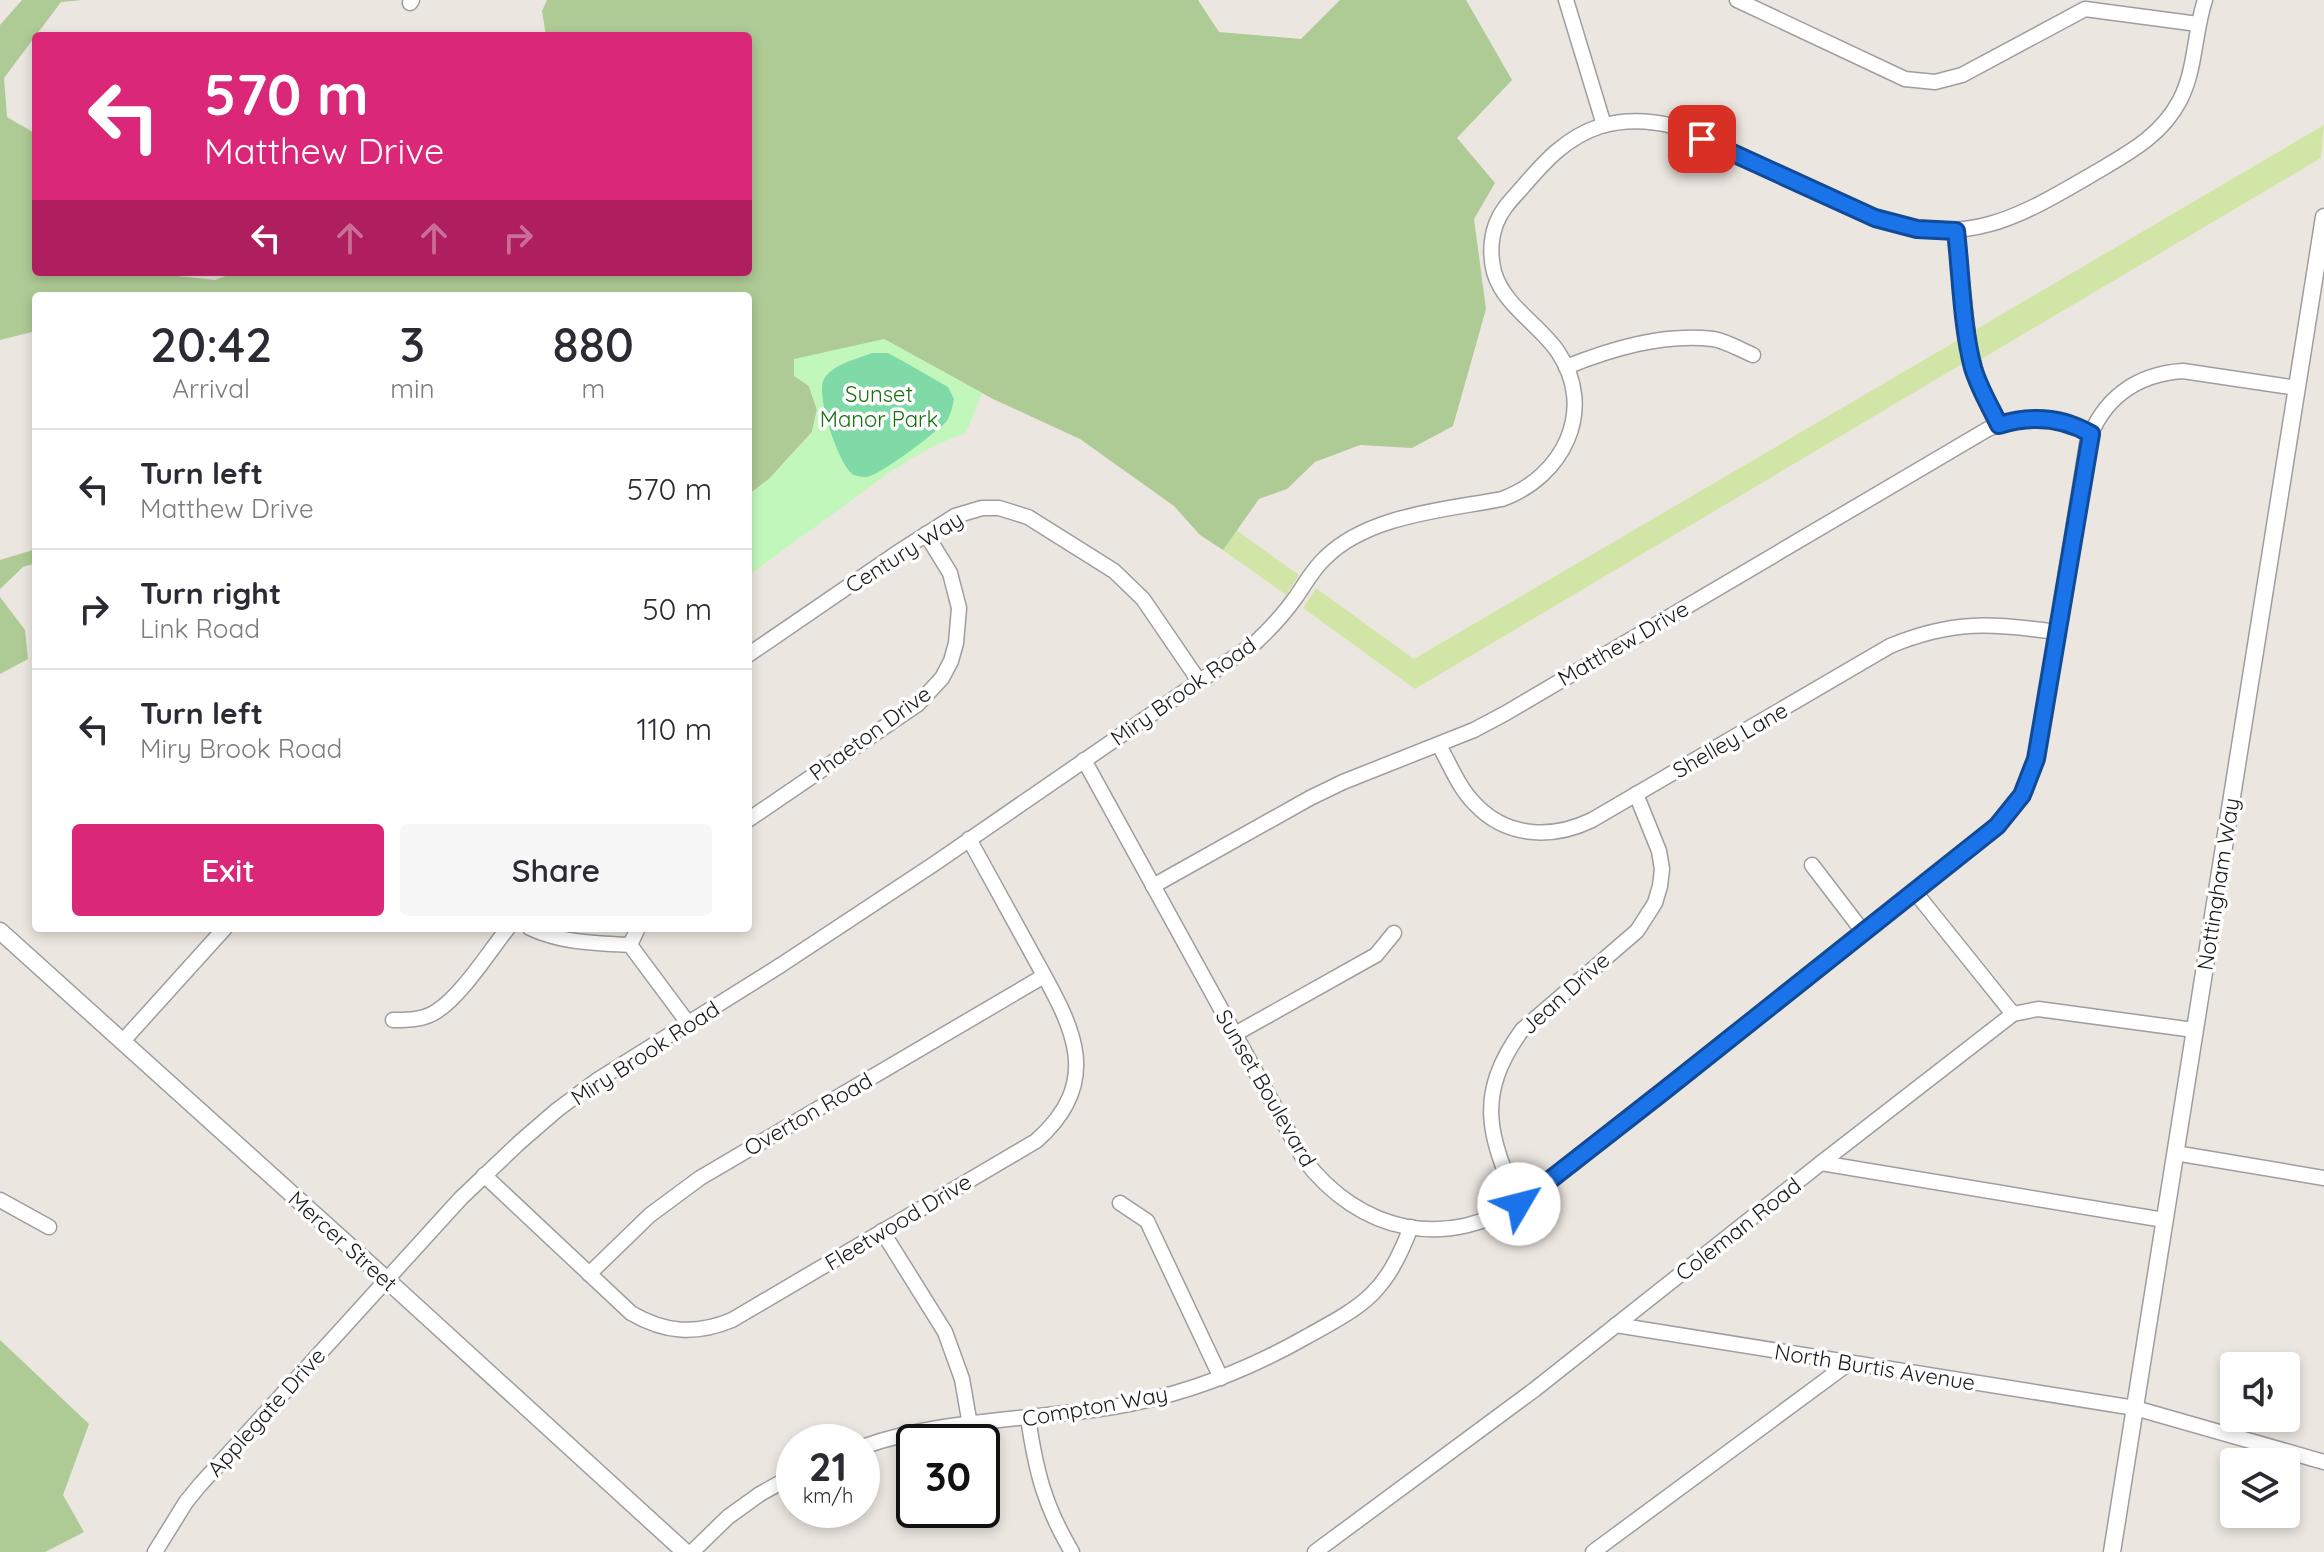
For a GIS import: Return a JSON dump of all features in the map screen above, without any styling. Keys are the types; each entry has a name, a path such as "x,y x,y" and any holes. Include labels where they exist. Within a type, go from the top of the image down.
{"street":[{"path":"1566,0 1604,125"},
{"path":"1737,0 1905,79 1935,82 1962,75 2084,5 2198,24"},
{"name":"Miry Brook Road","path":"387,1280 484,1175 538,1126 596,1081 781,965 1255,643 1275,624 1325,557 1357,533 1388,521 1502,499 1534,484 1559,458 1571,426 1573,392 1566,367 1549,340 1508,299 1499,285 1491,255 1492,238 1504,208 1548,158 1579,134 1604,125 1636,121 1673,126 1875,218 1917,229 1956,231 1992,224 2025,213 2138,147 2156,133 2169,117 2187,83 2205,0"},
{"name":"Nottingham Way","path":"2112,1552 2324,217"},
{"path":"1956,231 1971,358 1981,390 1999,425"},
{"path":"1566,367 1626,347 1687,339 1715,339 1753,355"},
{"name":"Sunset Boulevard","path":"1084,760 1303,1158 1316,1175 1346,1202 1363,1212 1411,1227 1433,1229 1465,1225 1496,1216 1519,1204 1864,933 1997,826 2022,795 2036,759 2091,434 2098,419 2119,393 2149,376 2167,372 2197,372 2297,388"},
{"name":"Matthew Drive","path":"1153,886 1310,798 1439,745 1506,713 1999,425 2033,418 2050,419 2068,423 2091,434"},
{"name":"Century Way","path":"752,652 955,516 982,508 999,508 1028,517 1131,585 1199,681"},
{"name":"Phaeton Drive","path":"752,817 918,704 942,678 956,643 959,608 950,573 926,534"},
{"name":"Shelley Lane","path":"1439,745 1464,791 1499,823 1530,833 1562,832 1592,820 1890,646 1914,636 1940,629 1988,624 2057,632"},
{"name":"Jean Drive","path":"1519,1204 1494,1144 1491,1106 1494,1085 1505,1056 1530,1020 1637,931 1648,918 1660,886 1662,869 1659,851 1636,794"},
{"name":"Fleetwood Drive","path":"484,1175 631,1313 664,1328 698,1331 732,1320 1036,1141 1060,1116 1068,1101 1076,1067 1076,1048 1065,1015 969,839"},
{"path":"1812,865 1864,933"},
{"path":"1915,892 2013,1014 2038,1009 2194,1030"},
{"name":"Mercer Street","path":"0,931 685,1552"},
{"path":"122,1042 221,932"},
{"path":"393,1020 420,1018 436,1012 451,1000 505,932"},
{"path":"538,932 566,941 630,945 688,1023"},
{"path":"630,945 636,932"},
{"path":"1235,1034 1376,955 1394,933"},
{"name":"Overton Road","path":"589,1274 650,1215 687,1187 1044,976"},
{"name":"Coleman Road","path":"1315,1552 1534,1390 2013,1014"},
{"path":"2175,1153 2324,1178"},
{"path":"1821,1163 2164,1220"},
{"path":"0,1200 49,1227"},
{"path":"1120,1203 1147,1221 1221,1378"},
{"name":"Compton Way","path":"978,1424 1127,1404 1221,1378 1293,1344 1361,1305 1383,1284 1393,1269 1411,1227"},
{"path":"882,1231 945,1332 962,1379 970,1424"},
{"name":"Applegate Drive","path":"155,1552 199,1486 387,1280"},
{"name":"North Burtis Avenue","path":"1616,1325 2135,1408 2324,1462"},
{"path":"1593,1552 1849,1363"},
{"path":"1028,1418 1043,1493 1057,1527 1072,1552"},
{"path":"692,1552 728,1517 776,1486"}],"green space":[{"path":"22,0 82,0 61,2 38,32 32,32 32,41 4,78 7,117 32,132 32,276 177,276 215,280 226,276 752,276 752,32 545,32 542,11 547,0 1198,0 1219,32 1301,39 1340,0 1466,0 1512,80 1457,138 1495,183 1474,219 1486,309 1453,426 1412,448 1360,445 1315,462 1287,489 1259,499 1223,550 1200,535 1174,506 1080,439 993,399 884,339 794,375 809,386 817,410 812,432 769,479 752,492 752,292 32,292 32,332 0,340 0,25"},
{"path":"2324,125 2321,158 1978,361 1975,330"},
{"name":"Sunset Manor Park","path":"884,339 982,393 966,433 902,464 752,573 752,492 769,479 812,432 817,410 809,386 794,376 794,359"},
{"path":"1958,340 1962,364 1415,689 1303,608 1316,588 1414,659"},
{"path":"872,353 888,353 908,364 948,387 954,399 946,422 895,462 865,477 854,475 842,459 826,414 822,387 824,379 833,369"},
{"path":"1236,530 1299,575 1286,595 1223,550"},
{"path":"32,550 32,564 23,567 0,589 0,560"},
{"path":"0,597 25,630 28,659 0,674"},
{"path":"0,1340 89,1424 63,1495 84,1532 45,1552 0,1552"}],"route":[{"path":"1519,1204 1997,826 2022,795 2036,759 2091,434 2068,423 2050,419 2015,420 1999,425 1973,368 1956,231 1917,229 1875,218 1702,139"}]}
